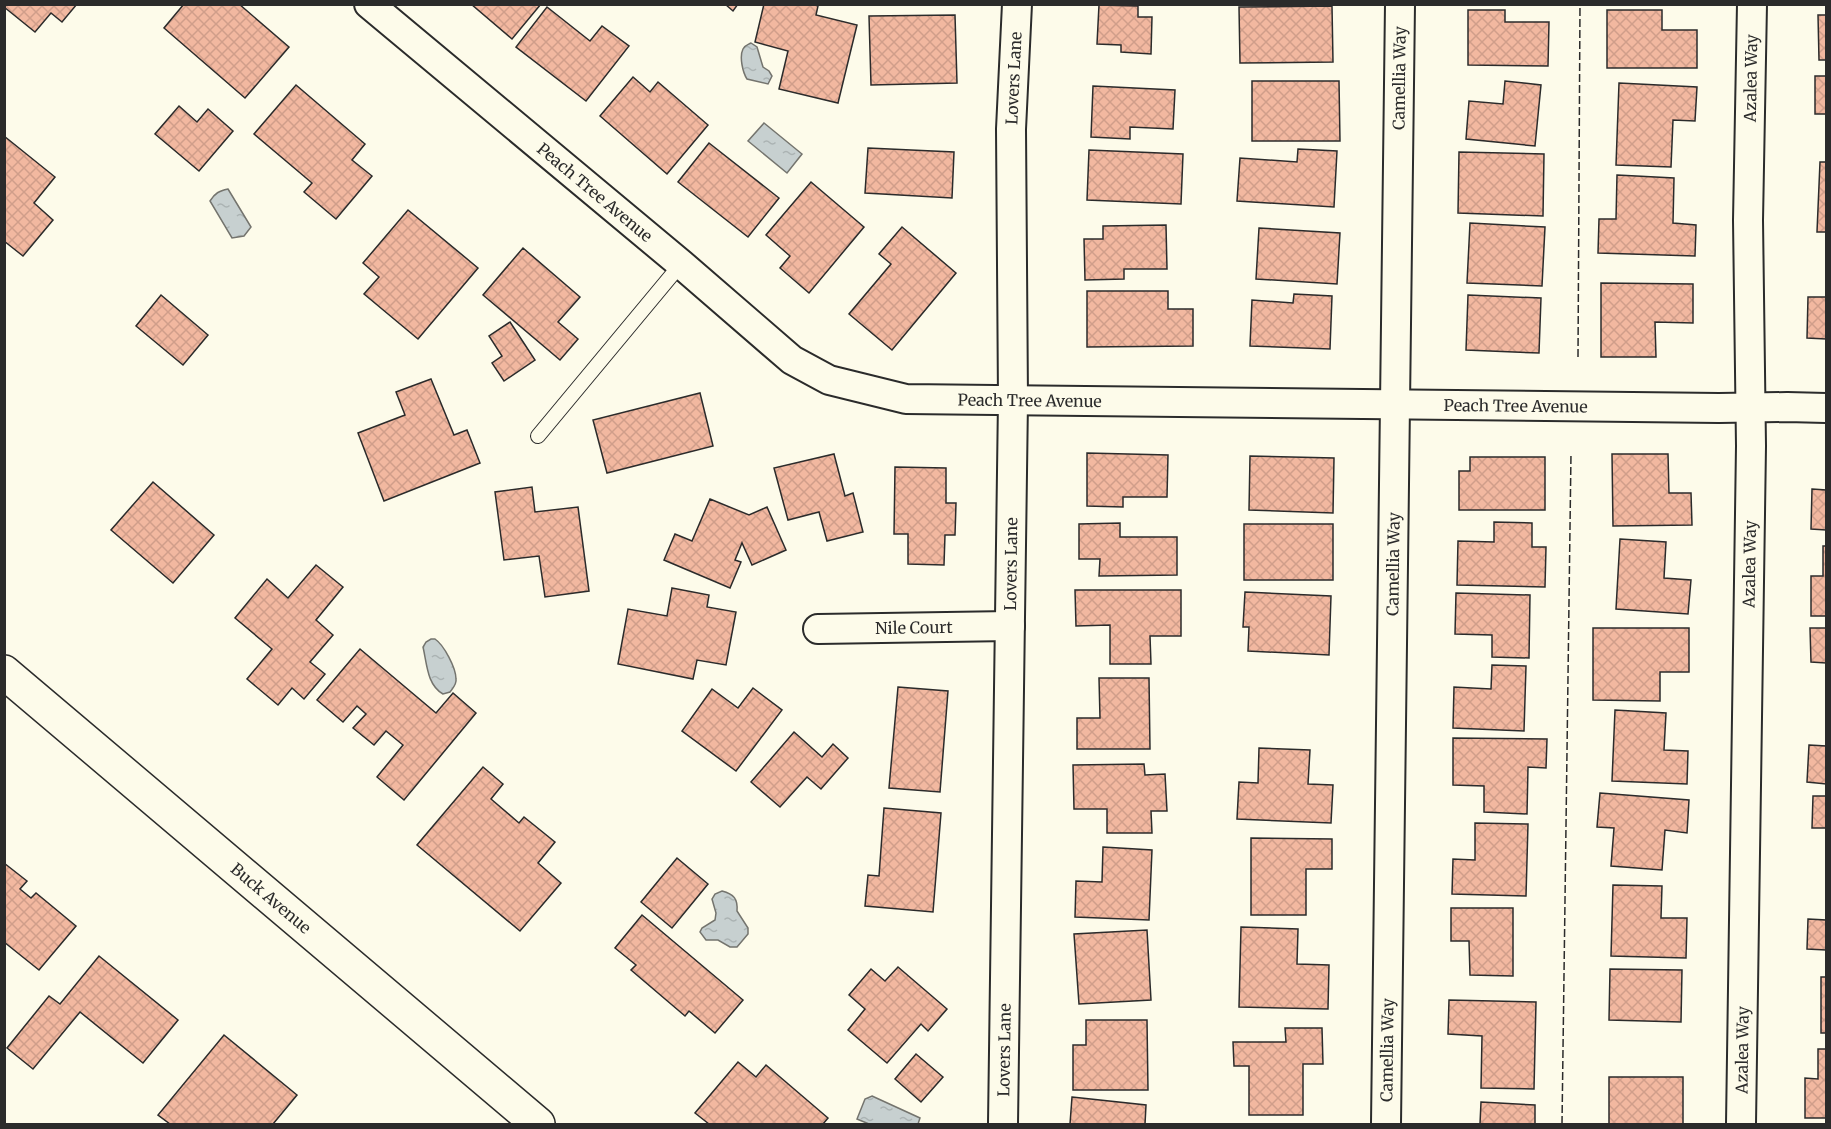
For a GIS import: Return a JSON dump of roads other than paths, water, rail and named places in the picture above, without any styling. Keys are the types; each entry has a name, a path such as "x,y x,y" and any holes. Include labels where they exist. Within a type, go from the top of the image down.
{"street":[{"name":"Peach Tree Avenue","path":"369,4 681,264 792,360 829,380 906,399 1827,408"},
{"name":"Lovers Lane","path":"1003,1125 1013,400 1011,129 1017,4"},
{"name":"Camellia Way","path":"1386,1125 1400,4"},
{"name":"Azalea Way","path":"1741,1125 1751,408 1748,220 1752,4"},
{"name":"Nile Court","path":"818,629 1010,626"},
{"name":"Buck Avenue","path":"4,672 538,1125"}],"lane":[{"path":"538,436 681,264"}],"water":[{"path":"751,43 757,47 763,67 772,76 768,84 747,79 741,56 745,47"},
{"path":"764,123 802,154 787,173 748,141"},
{"path":"228,189 251,227 244,236 232,238 210,201 218,193"},
{"path":"431,639 435,639 442,646 454,669 456,683 450,692 443,694 431,680 423,647"},
{"path":"722,891 734,898 737,911 748,928 748,934 737,947 730,947 718,940 706,940 700,932 702,928 715,920 716,913 712,899 715,894"},
{"path":"872,1096 920,1118 918,1124 869,1124 857,1119 865,1099"}]}
